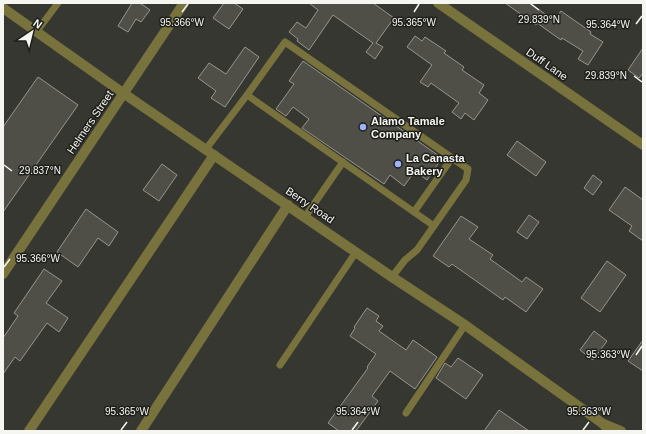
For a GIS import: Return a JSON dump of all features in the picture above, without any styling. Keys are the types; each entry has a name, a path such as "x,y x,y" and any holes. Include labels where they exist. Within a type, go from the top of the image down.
{"street":[{"name":"Helmers Street","path":"3,274 184,3"},
{"name":"Duff Lane","path":"438,3 643,145"},
{"name":"Berry Road","path":"3,8 123,93 392,277 465,325 602,423 610,431"},
{"path":"29,431 210,152"},
{"path":"141,431 288,205"},
{"name":"Berry Road","path":"602,423 621,431"}],"lane":[{"path":"37,31 58,3"},
{"path":"210,152 247,95 285,42 468,169 466,180 434,226 417,250 405,260 392,277"},
{"path":"247,95 434,226"},
{"path":"414,212 452,158"},
{"path":"305,217 343,162"},
{"path":"280,365 356,252"},
{"path":"406,413 465,325"}],"building":[{"path":"132,3 140,3 150,10 141,22 136,19 128,32 118,26"},
{"path":"224,3 234,3 243,9 229,29 213,18"},
{"path":"309,3 373,3 394,18 376,43 383,47 375,59 366,52 373,43 333,15 309,50 297,41 298,39 289,32 297,22 306,28 318,10"},
{"path":"505,3 529,3 554,20 561,11 591,32 590,34 603,42 588,65 578,59 583,51 562,38 561,40 537,23 536,25"},
{"path":"415,36 422,41 425,37 446,51 444,53 464,67 462,70 484,85 479,93 488,100 474,120 465,113 461,119 452,112 459,103 431,83 428,87 420,82 432,65 407,47"},
{"path":"245,47 259,57 225,107 211,98 216,91 198,78 209,63 226,74"},
{"path":"643,48 643,73 639,78 628,70"},
{"path":"303,61 442,158 427,180 415,171 404,186 390,175 384,184 302,128 309,119 293,107 286,116 276,109 294,84 289,81"},
{"path":"38,77 78,105 3,212 3,127"},
{"path":"517,141 546,162 536,176 507,155"},
{"path":"162,164 177,175 159,201 143,190"},
{"path":"593,175 602,182 593,195 584,188"},
{"path":"625,187 643,200 643,241 629,231 632,226 609,210"},
{"path":"86,209 118,232 109,246 98,238 78,267 57,252"},
{"path":"529,215 539,222 527,239 517,232"},
{"path":"461,216 478,227 469,239 493,255 490,259 522,282 526,277 543,289 526,312 505,297 503,300 452,264 449,267 433,256"},
{"path":"607,261 626,275 600,312 581,298"},
{"path":"44,269 62,281 46,303 68,318 59,332 47,323 20,361 15,357 3,374 3,338 18,316 14,313"},
{"path":"367,308 379,316 376,321 383,326 379,331 406,350 413,340 437,357 415,389 390,371 372,396 378,401 356,431 339,431 328,423 368,368 367,367 376,354 350,336 355,328 354,327"},
{"path":"594,331 607,341 593,360 580,350"},
{"path":"643,340 643,371 628,361"},
{"path":"458,358 483,375 466,399 436,378 445,363 451,367"},
{"path":"499,410 529,431 484,431"}],"place":[{"name":"Alamo Tamale Company","path":"363,127"},
{"name":"La Canasta Bakery","path":"398,164"}]}
